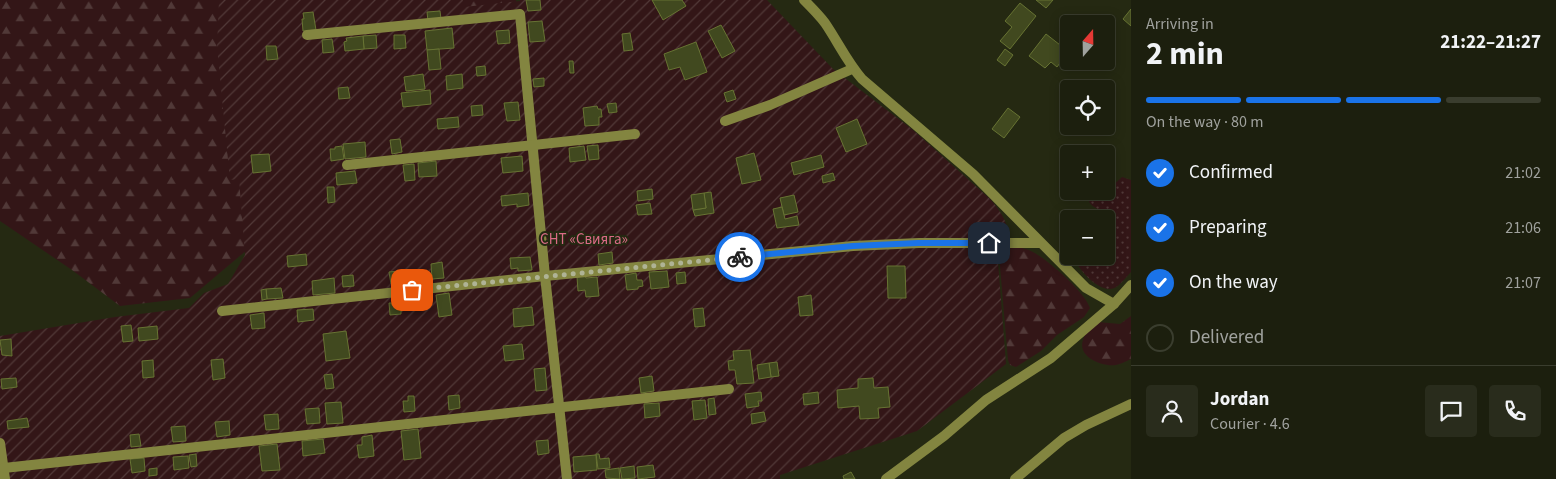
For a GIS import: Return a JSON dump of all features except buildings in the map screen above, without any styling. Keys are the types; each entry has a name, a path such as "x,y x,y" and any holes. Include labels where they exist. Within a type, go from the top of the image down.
{"lane":[{"path":"804,0 824,21 852,69 862,79 974,174 1086,288 1114,304"},
{"path":"307,36 520,14 567,479"},
{"path":"726,121 770,105 852,69"},
{"path":"347,165 635,134"},
{"path":"222,310 853,246 918,243 1040,243"},
{"path":"886,479 944,436 986,400 1050,358 1114,304 1131,285"},
{"path":"4,468 729,389"},
{"path":"1015,479 1064,438 1086,425 1131,404"},
{"path":"0,443 5,479"}],"green space":[{"path":"0,0 226,0 225,48 248,249 190,298 120,306 72,270 0,221"},
{"name":"СНТ «Свияга»","path":"219,0 463,0 464,7 520,0 767,0 833,69 913,130 990,199 999,211 1009,233 1010,248 997,249 1006,364 917,431 780,475 780,479 0,479 0,336 115,317 189,308 204,293 228,284 245,255 239,179 230,180 217,47"},
{"path":"455,0 516,0 516,2 460,13"},
{"path":"1122,177 1131,180 1131,272 1121,283 1110,289 1093,282 1078,265 1115,265 1115,210 1100,210 1093,207 1089,202 1090,200 1115,200 1115,183"},
{"path":"1003,247 1021,248 1038,255 1055,268 1081,293 1090,308 1084,317 1057,335 1041,351 1016,367 1010,365 1008,360 999,255 1000,249"},
{"path":"1131,316 1131,359 1118,365 1110,365 1092,360 1087,356 1082,346 1084,337 1091,328 1098,322 1120,324"}],"way so far":[{"path":"412,290 740,257"}],"route":[{"path":"740,257 853,246 918,243 989,243"}]}
